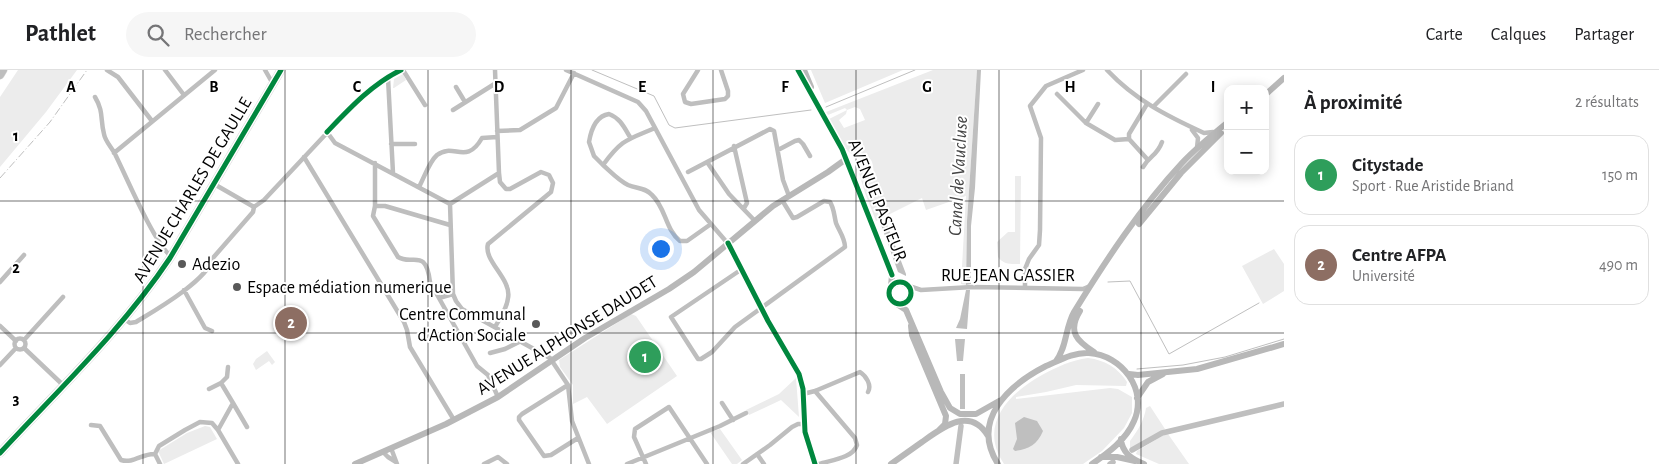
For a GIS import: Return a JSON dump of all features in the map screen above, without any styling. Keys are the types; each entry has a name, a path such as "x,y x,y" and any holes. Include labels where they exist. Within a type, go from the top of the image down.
{"highway":[{"path":"0,75 3,70"}],"main road":[{"name":"AVENUE CHARLES DE GAULLE","path":"0,454 151,287 281,70"},
{"name":"AVENUE PASTEUR","path":"798,70 846,159 892,274 900,282"},
{"name":"AVENUE PASTEUR","path":"804,70 821,112"},
{"path":"1269,87 1284,74"},
{"path":"1269,91 1284,78"},
{"path":"1055,362 1062,352 1071,319 1141,214 1176,170 1224,126"},
{"path":"1092,464 1121,439 1133,423 1138,410 1137,398 1134,383 1129,374 1112,360 1096,354 1084,346 1076,336 1074,325 1078,313 1129,236 1156,202 1192,160 1226,130"},
{"name":"AVENUE ALPHONSE DAUDET","path":"355,464 454,420 498,397 586,338 694,272 782,200 846,159"},
{"name":"AVENUE ALPHONSE DAUDET","path":"828,172 849,168"},
{"name":"AVENUE PASTEUR","path":"891,286 892,274"},
{"path":"906,310 909,299 909,286 900,282 891,286 890,299 906,310 941,392 950,408 960,414 976,414 1002,399 1023,380 1055,362 1083,353 1096,354"},
{"path":"899,304 909,299"},
{"path":"910,320 912,335 945,412 946,421 939,430"},
{"path":"1129,374 1138,375 1210,366 1284,344"},
{"path":"1137,398 1148,382 1168,372"},
{"path":"988,436 991,420 1002,399"},
{"path":"945,412 961,420 976,423 983,428 988,436 992,454 998,464"},
{"path":"891,464 939,430 961,420"},
{"path":"1121,439 1124,450 1141,463"},
{"path":"1101,457 1117,457 1141,463"}],"street":[{"path":"107,70 118,77 152,122"},
{"path":"165,70 184,95"},
{"path":"114,153 215,70"},
{"path":"265,70 273,84"},
{"path":"124,319 130,323 136,322 167,304 184,290 211,265 212,259 253,212 254,207 264,200 326,132 356,102 399,70 425,105"},
{"path":"495,70 500,182 506,189 510,189 541,172 549,176 553,183 551,192 488,244 488,253 508,288 509,298 495,327"},
{"path":"566,70 638,102 646,110 699,210 728,243 762,309 799,374 803,394 807,441 815,464"},
{"path":"698,70 683,94 685,102 691,104 725,99 728,96 720,70"},
{"path":"1024,288 1025,269 1029,258 1039,245 1040,230 1041,138 1030,106 1046,86 1083,70"},
{"path":"1107,70 1135,96 1147,104 1205,134 1218,131"},
{"path":"497,131 520,130 556,108 574,73"},
{"path":"1153,107 1186,74"},
{"path":"388,78 393,173"},
{"path":"453,110 496,83"},
{"path":"456,87 465,102"},
{"path":"1057,94 1086,123 1114,140 1129,139"},
{"path":"95,97 101,106 104,135 150,226 166,253 171,256"},
{"path":"1086,123 1098,104"},
{"path":"1147,104 1129,134 1129,139 1148,160"},
{"path":"630,137 623,124 616,117 609,114 596,122 589,142 594,156 603,165 623,182 628,185 641,187 658,201 667,224 680,241 687,241 711,224"},
{"path":"1190,127 1198,138 1197,149"},
{"path":"603,165 617,147 630,137 655,128"},
{"path":"688,172 734,146 770,129 774,131 783,180 789,196"},
{"path":"326,132 335,143 450,204"},
{"path":"419,187 435,156 443,152 470,152 476,148 482,138 497,137"},
{"path":"778,150 800,140 810,156"},
{"path":"1144,167 1148,160 1158,152 1162,142"},
{"path":"392,144 415,144"},
{"path":"734,146 747,203 744,208"},
{"path":"304,157 404,322 410,347 454,420"},
{"path":"707,162 729,194 755,221"},
{"path":"375,163 376,206 373,216 398,257 402,260 418,258 422,261 429,272 430,282 477,366 488,375 498,397"},
{"path":"450,204 499,173"},
{"path":"214,184 254,207"},
{"path":"742,269 672,316 672,320 697,357 701,359 716,348 736,328 845,247 845,242 836,224 830,202 824,201 793,218 782,200"},
{"path":"450,204 453,294 456,301 462,309 550,358 568,385 572,420 589,464"},
{"path":"376,206 384,206 450,226"},
{"path":"0,282 24,255"},
{"name":"RUE JEAN GASSIER","path":"909,286 921,290 948,288 1072,289 1085,288 1093,284"},
{"path":"184,290 205,328 212,331"},
{"name":"RUE JEAN GASSIER","path":"909,299 921,290"},
{"path":"439,298 453,294"},
{"path":"24,340 63,298"},
{"path":"0,326 16,341"},
{"path":"16,341 19,339 24,340"},
{"path":"24,340 26,344 24,348"},
{"path":"16,341 14,344 16,348"},
{"path":"490,352 505,349 521,341"},
{"path":"16,348 20,350 24,348"},
{"path":"0,365 16,348"},
{"path":"24,348 63,385"},
{"path":"209,389 227,378 228,368"},
{"path":"803,394 816,391 860,372 869,384 870,389 868,392"},
{"path":"221,383 248,427"},
{"path":"568,385 519,416 518,420 544,456 551,455 578,438"},
{"path":"816,391 855,438 857,445 856,451 850,455 819,464"},
{"path":"218,430 233,403"},
{"path":"722,403 733,420"},
{"path":"646,464 634,437 635,429 669,408 707,464"},
{"path":"627,464 746,413"},
{"path":"155,454 159,446 200,422 212,423 238,464"},
{"path":"743,464 792,427 798,424 805,424"},
{"path":"91,425 100,426 122,460 126,462 149,454 155,454"},
{"path":"391,448 397,463"},
{"path":"383,452 397,463"},
{"path":"155,454 160,464"},
{"path":"757,454 764,464"},
{"path":"484,464 498,457 507,464"}],"shaded area":[{"path":"18,70 77,70 46,112 0,167 0,97"},
{"path":"811,70 903,70 825,103"},
{"path":"933,70 977,70 967,221 966,285 961,284 966,196 926,210 922,198 876,221 857,166 860,162 867,164 872,178 874,178 872,161 869,158 852,154 847,150 829,119 847,110 845,108 828,115 826,112","holes":["855,107 860,109 865,120 844,128 839,120 846,114 847,110"]},
{"path":"977,70 981,70 975,188 971,226 971,284 966,285 967,221"},
{"path":"403,74 406,80 393,88 394,79"},
{"path":"1015,176 1021,176 1020,264 1000,260 997,242 1008,232 1015,232"},
{"path":"885,219 906,276 898,272 880,222"},
{"path":"1274,249 1284,264 1284,291 1263,304 1242,266"},
{"path":"966,290 970,290 967,329 956,328 960,319"},
{"path":"631,314 636,316 677,376 607,424 587,397 573,404 573,385 560,367 559,360"},
{"path":"955,339 965,339 963,361 957,361"},
{"path":"267,351 275,362 272,365 269,361 256,370 253,364 256,359"},
{"path":"1088,358 1105,363 1115,369 1127,382 1126,386 1076,385 1016,397 1016,399 1110,388 1118,389 1132,397 1132,413 1124,428 1102,451 1083,464 1004,464 997,450 994,436 1000,412 1008,401 1018,391 1042,375 1070,362"},
{"path":"960,374 965,374 965,409 960,409"},
{"path":"796,378 799,417 781,400 749,415 746,410 779,394"},
{"path":"1150,406 1165,429 1130,449 1130,441 1144,417 1146,408"},
{"path":"1024,417 1037,421 1043,431 1032,446 1015,451 1013,449 1017,439 1015,423"},
{"path":"205,426 210,427 217,439 164,464 158,451 187,433"},
{"path":"720,429 742,460 737,464 732,464 710,432"},
{"path":"1168,434 1189,464 1159,464 1136,454 1137,451"}],"waterway":[{"path":"592,70 654,96 669,125 675,128 811,110"},
{"path":"826,107 915,70"},
{"path":"1108,282 1130,281 1169,354 1259,303"},
{"path":"1137,369 1183,365 1225,357 1284,339"},
{"path":"1132,450 1162,433 1284,404"},
{"name":"Canal de Vaucluse","path":"956,464 961,426"}],"railway":[{"path":"0,178 50,122 87,70"}],"cycle path":[{"path":"0,453 89,359 151,284 170,258 281,70"},
{"path":"327,132 352,106 380,82 401,70"},
{"path":"798,70 842,149 892,275"},
{"path":"728,243 768,321 799,374 803,389 805,432 815,464"},
{"path":"900,282 908,285 911,293 908,301 900,304 892,301 889,293 892,285 900,282"}],"place":[{"name":"Adezio","path":"182,264"},
{"name":"Espace médiation numerique","path":"237,287"},
{"name":"Centre AFPA","path":"291,323"},
{"name":"Centre Communal d'Action Sociale","path":"536,324"},
{"name":"Citystade","path":"645,357"}]}
